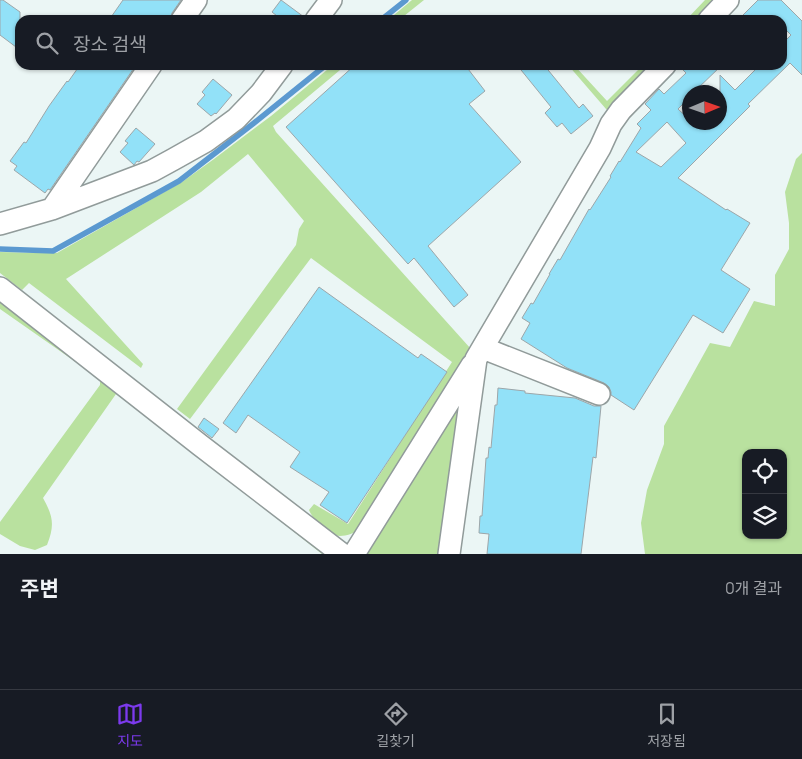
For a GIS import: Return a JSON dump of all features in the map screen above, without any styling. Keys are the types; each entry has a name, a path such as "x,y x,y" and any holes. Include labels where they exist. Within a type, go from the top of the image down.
{"street":[{"path":"186,15 196,0"},
{"path":"320,15 331,0"},
{"path":"714,15 728,0"},
{"path":"52,209 148,70"},
{"path":"0,224 52,209 152,171 206,141 236,119 261,93 278,70"},
{"path":"354,554 479,353 600,148 611,124 621,110 660,70"},
{"path":"0,288 185,434 342,554"},
{"path":"479,353 599,394"},
{"path":"449,554 479,353"}],"green space":[{"path":"412,0 424,0 405,15 394,15"},
{"path":"705,0 721,0 707,15 691,15"},
{"path":"327,70 340,70 273,126 276,132 471,349 360,530 348,535 340,536 331,533 322,527 309,510 314,504 348,524 452,362 311,258 190,419 177,409 296,245 299,229 304,221 248,154 201,192 66,279 143,364 141,368 29,283 22,290 0,273 0,252 57,253 182,182 271,116"},
{"path":"572,70 579,70 607,101 638,70 654,70 610,112"},
{"path":"802,153 802,554 645,554 641,523 647,490 664,444 664,426 710,343 730,347 754,301 775,306 775,275 789,249 789,223 785,192 796,159"},
{"path":"0,294 333,554 322,554 116,394 43,498 52,521 47,545 35,550 20,546 0,534 0,522 100,385 100,379 0,309"},
{"path":"460,396 445,554 361,554"}],"building":[{"path":"0,0 3,0 20,12 20,15 15,15 15,46 0,35"},
{"path":"123,0 181,0 171,15 112,15"},
{"path":"281,0 301,15 276,15 272,12"},
{"path":"758,0 781,0 802,21 802,75 790,63 787,66 787,39 791,35 787,31 787,15 743,15"},
{"path":"76,70 133,70 50,190 48,189 45,193 14,170 17,166 10,161 24,142 26,143 49,106"},
{"path":"349,70 469,70 485,91 469,104 521,162 428,246 468,295 454,307 414,258 408,264 286,127"},
{"path":"521,70 548,70 579,108 583,104 593,116 571,134 562,123 557,127 545,113 551,107"},
{"path":"683,70 717,70 701,85 682,85 682,105 678,109 682,113 682,130 726,130 678,178 726,210 750,223 721,270 750,289 723,333 693,315 634,410 611,395 609,387 604,383 567,368 521,339 530,323 522,318 531,303 533,304 558,259 560,260 589,209 641,128 637,124 651,110 645,104 659,89 664,94 686,73","holes":["667,122 686,143 661,167 636,152"]},
{"path":"755,70 783,70 748,104 750,106 727,129 727,85 720,85 720,75 735,90"},
{"path":"213,79 232,95 216,114 211,116 197,104 205,95 202,92"},
{"path":"136,128 155,144 134,165 120,152 128,143 125,141"},
{"path":"319,287 418,358 421,354 447,372 347,523 320,505 329,492 290,467 300,452 248,415 236,433 223,423"},
{"path":"498,388 575,398 594,406 601,406 596,458 593,457 581,554 487,554 489,534 479,533 480,516 482,516 486,458 488,458 489,447 491,448"},
{"path":"204,418 219,429 212,438 198,427"}],"waterway":[{"path":"387,15 406,0"},
{"path":"0,249 53,251 179,181 320,70"}]}
